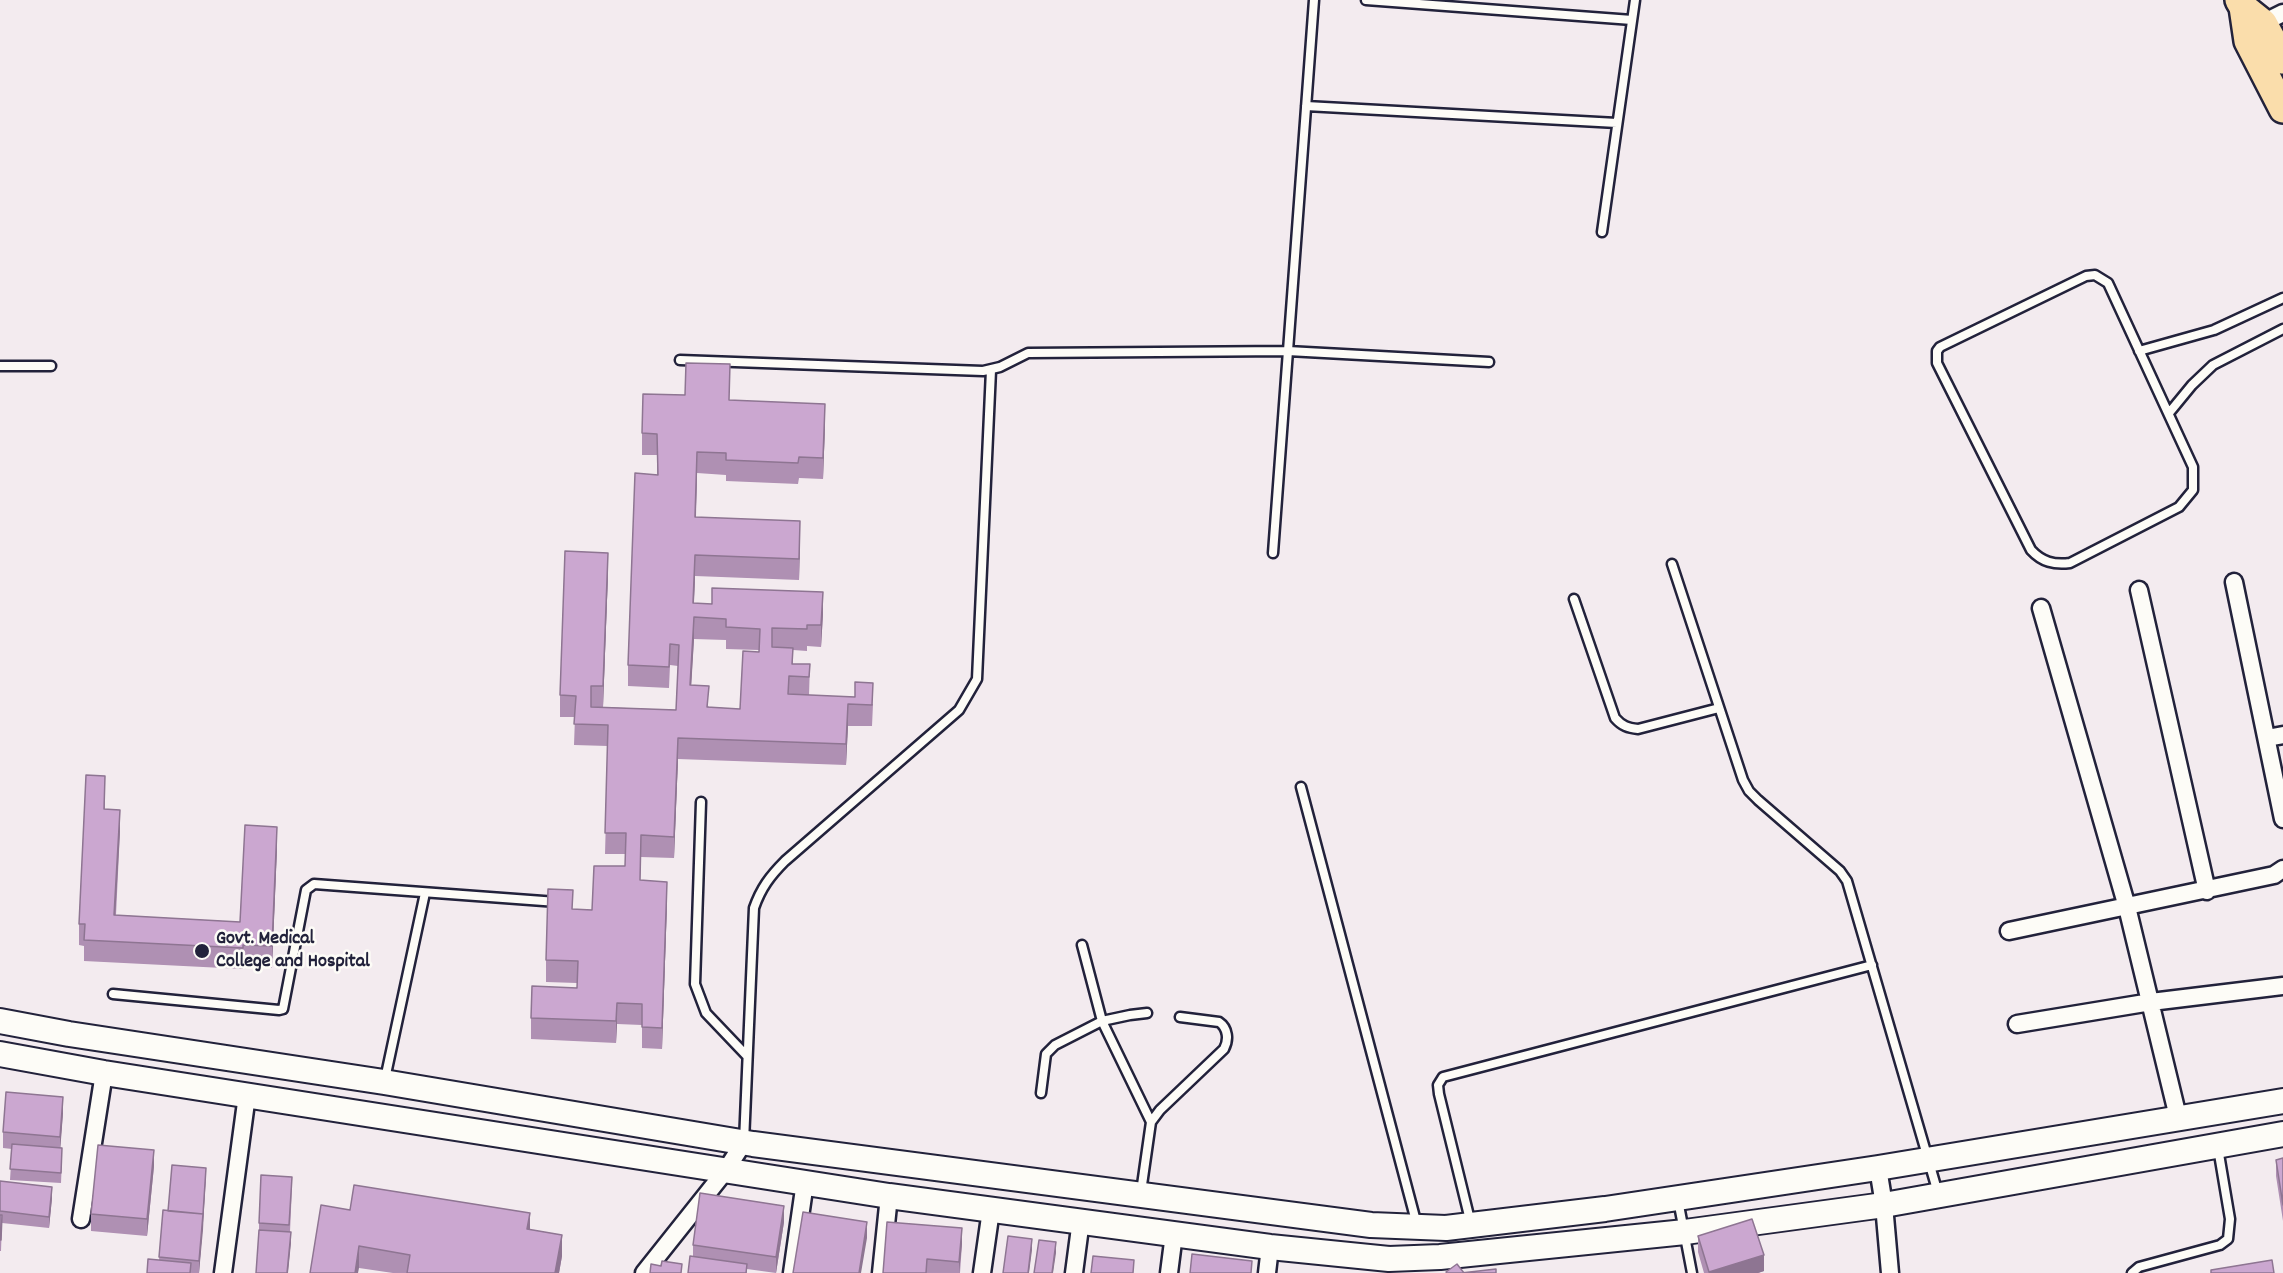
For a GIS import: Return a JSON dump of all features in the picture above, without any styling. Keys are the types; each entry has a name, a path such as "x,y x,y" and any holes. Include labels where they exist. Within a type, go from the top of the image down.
{"main road":[{"path":"2257,11 2283,60"},
{"path":"2257,11 2248,41 2283,109"},
{"path":"0,1021 744,1142 1389,1227 1471,1225 1605,1209 1878,1168 2283,1101"},
{"path":"0,1054 104,1073 890,1196 1081,1220 1388,1266 1418,1266 1884,1205 2283,1134"},
{"path":"1388,1266 1389,1227"},
{"path":"1418,1228 1418,1266"}],"street":[{"path":"2234,582 2275,736 2283,819"},
{"path":"2139,590 2207,891"},
{"path":"2041,608 2127,907 2178,1117"},
{"path":"2009,931 2207,891 2274,875 2283,869"},
{"path":"2017,1024 2151,1002 2283,986"},
{"path":"81,1218 104,1073"},
{"path":"223,1273 247,1095"},
{"path":"644,1273 726,1170 744,1142"},
{"path":"1878,1168 1890,1273"},
{"path":"792,1273 805,1182"},
{"path":"881,1273 890,1196"},
{"path":"982,1273 991,1210"},
{"path":"1074,1273 1081,1220"},
{"path":"1169,1273 1174,1234"},
{"path":"1267,1273 1270,1247"}],"lane":[{"path":"1273,553 1314,0"},
{"path":"1366,0 1632,20"},
{"path":"1602,232 1635,0"},
{"path":"1306,106 1617,123"},
{"path":"2095,275 2108,283 2139,351 2193,467 2193,490 2179,507 2070,563 2059,564 2046,561 2031,550 1937,363 1936,357 1940,346 2086,276 2095,275"},
{"path":"2139,351 2214,330 2283,298"},
{"path":"2169,414 2213,365 2283,329"},
{"path":"680,360 991,370 1028,353 1288,351 1489,362"},
{"path":"0,366 51,366"},
{"path":"744,1142 754,908 760,892 768,878 785,861 959,710 977,679 991,370"},
{"path":"1672,564 1743,780 1749,791 1844,876 1939,1196"},
{"path":"1574,599 1615,718 1620,724 1638,729 1719,708"},
{"path":"1301,787 1418,1228"},
{"path":"701,802 695,984 706,1013 747,1056"},
{"path":"113,994 284,1009 306,890 314,884 566,902"},
{"path":"384,1082 425,893"},
{"path":"1082,945 1102,1021 1151,1122"},
{"path":"1471,1225 1439,1094 1439,1080 1443,1077 1872,965"},
{"path":"1041,1093 1046,1054 1049,1049 1102,1021 1147,1013"},
{"path":"1141,1195 1151,1122 1160,1110 1227,1044 1226,1029 1219,1022 1180,1017"},
{"path":"2132,1273 2139,1267 2220,1245 2228,1239 2230,1219 2217,1144"},
{"path":"1678,1198 1692,1273"}],"building":[{"path":"686,363 730,364 729,400 825,404 823,458 799,457 798,463 726,460 726,453 697,452 695,517 800,521 799,559 695,555 693,603 712,604 712,588 823,592 821,625 807,625 807,629 772,628 772,647 793,648 792,664 810,664 809,677 789,676 788,694 855,697 855,682 873,683 872,705 848,704 846,744 678,738 674,837 641,835 640,880 667,882 662,1028 642,1027 642,1004 617,1003 616,1021 531,1018 532,986 577,988 578,961 546,960 548,889 573,890 572,909 592,910 594,866 625,866 626,833 605,833 608,725 574,724 576,696 560,695 565,551 608,553 603,686 591,686 591,707 676,710 679,645 670,644 669,667 628,665 635,473 658,475 657,434 642,433 643,394 685,395","holes":["694,617 726,619 726,627 760,629 759,652 743,651 740,709 707,707 709,686 690,685"]},
{"path":"86,775 105,776 104,809 120,810 114,915 240,922 245,825 277,827 272,946 243,945 243,948 84,940 85,924 79,924"},
{"path":"6,1092 63,1097 60,1137 3,1132"},
{"path":"12,1144 62,1148 61,1173 10,1169"},
{"path":"98,1145 154,1150 147,1219 91,1214"},
{"path":"2283,1158 2283,1205 2276,1160"},
{"path":"172,1165 206,1168 203,1214 168,1211"},
{"path":"261,1175 292,1177 289,1225 259,1223"},
{"path":"0,1181 52,1187 49,1217 0,1211"},
{"path":"354,1185 530,1213 527,1229 562,1235 555,1273 407,1273 410,1255 359,1246 355,1273 310,1273 321,1205 350,1210"},
{"path":"700,1193 784,1206 776,1257 693,1245"},
{"path":"163,1210 203,1214 199,1261 159,1257"},
{"path":"803,1212 867,1222 859,1273 793,1273"},
{"path":"0,1215 2,1215 1,1240 0,1240"},
{"path":"1752,1219 1764,1255 1709,1272 1698,1236"},
{"path":"887,1222 962,1228 959,1262 927,1259 926,1273 883,1273"},
{"path":"259,1230 291,1232 287,1273 256,1273"},
{"path":"1008,1236 1032,1239 1028,1273 1003,1273"},
{"path":"1039,1240 1056,1242 1052,1273 1034,1273"},
{"path":"1192,1254 1252,1261 1251,1273 1190,1273"},
{"path":"690,1256 747,1264 746,1273 688,1273"},
{"path":"1093,1256 1134,1260 1133,1273 1091,1273"},
{"path":"148,1259 191,1263 190,1273 147,1273"},
{"path":"2272,1260 2274,1273 2211,1273 2211,1270"},
{"path":"662,1261 682,1264 681,1273 650,1273 651,1264 661,1266"},
{"path":"1457,1264 1464,1273 1446,1272"},
{"path":"1496,1269 1496,1273 1461,1273"}],"place":[{"name":"Govt. Medical College and Hospital","path":"202,951"}]}
